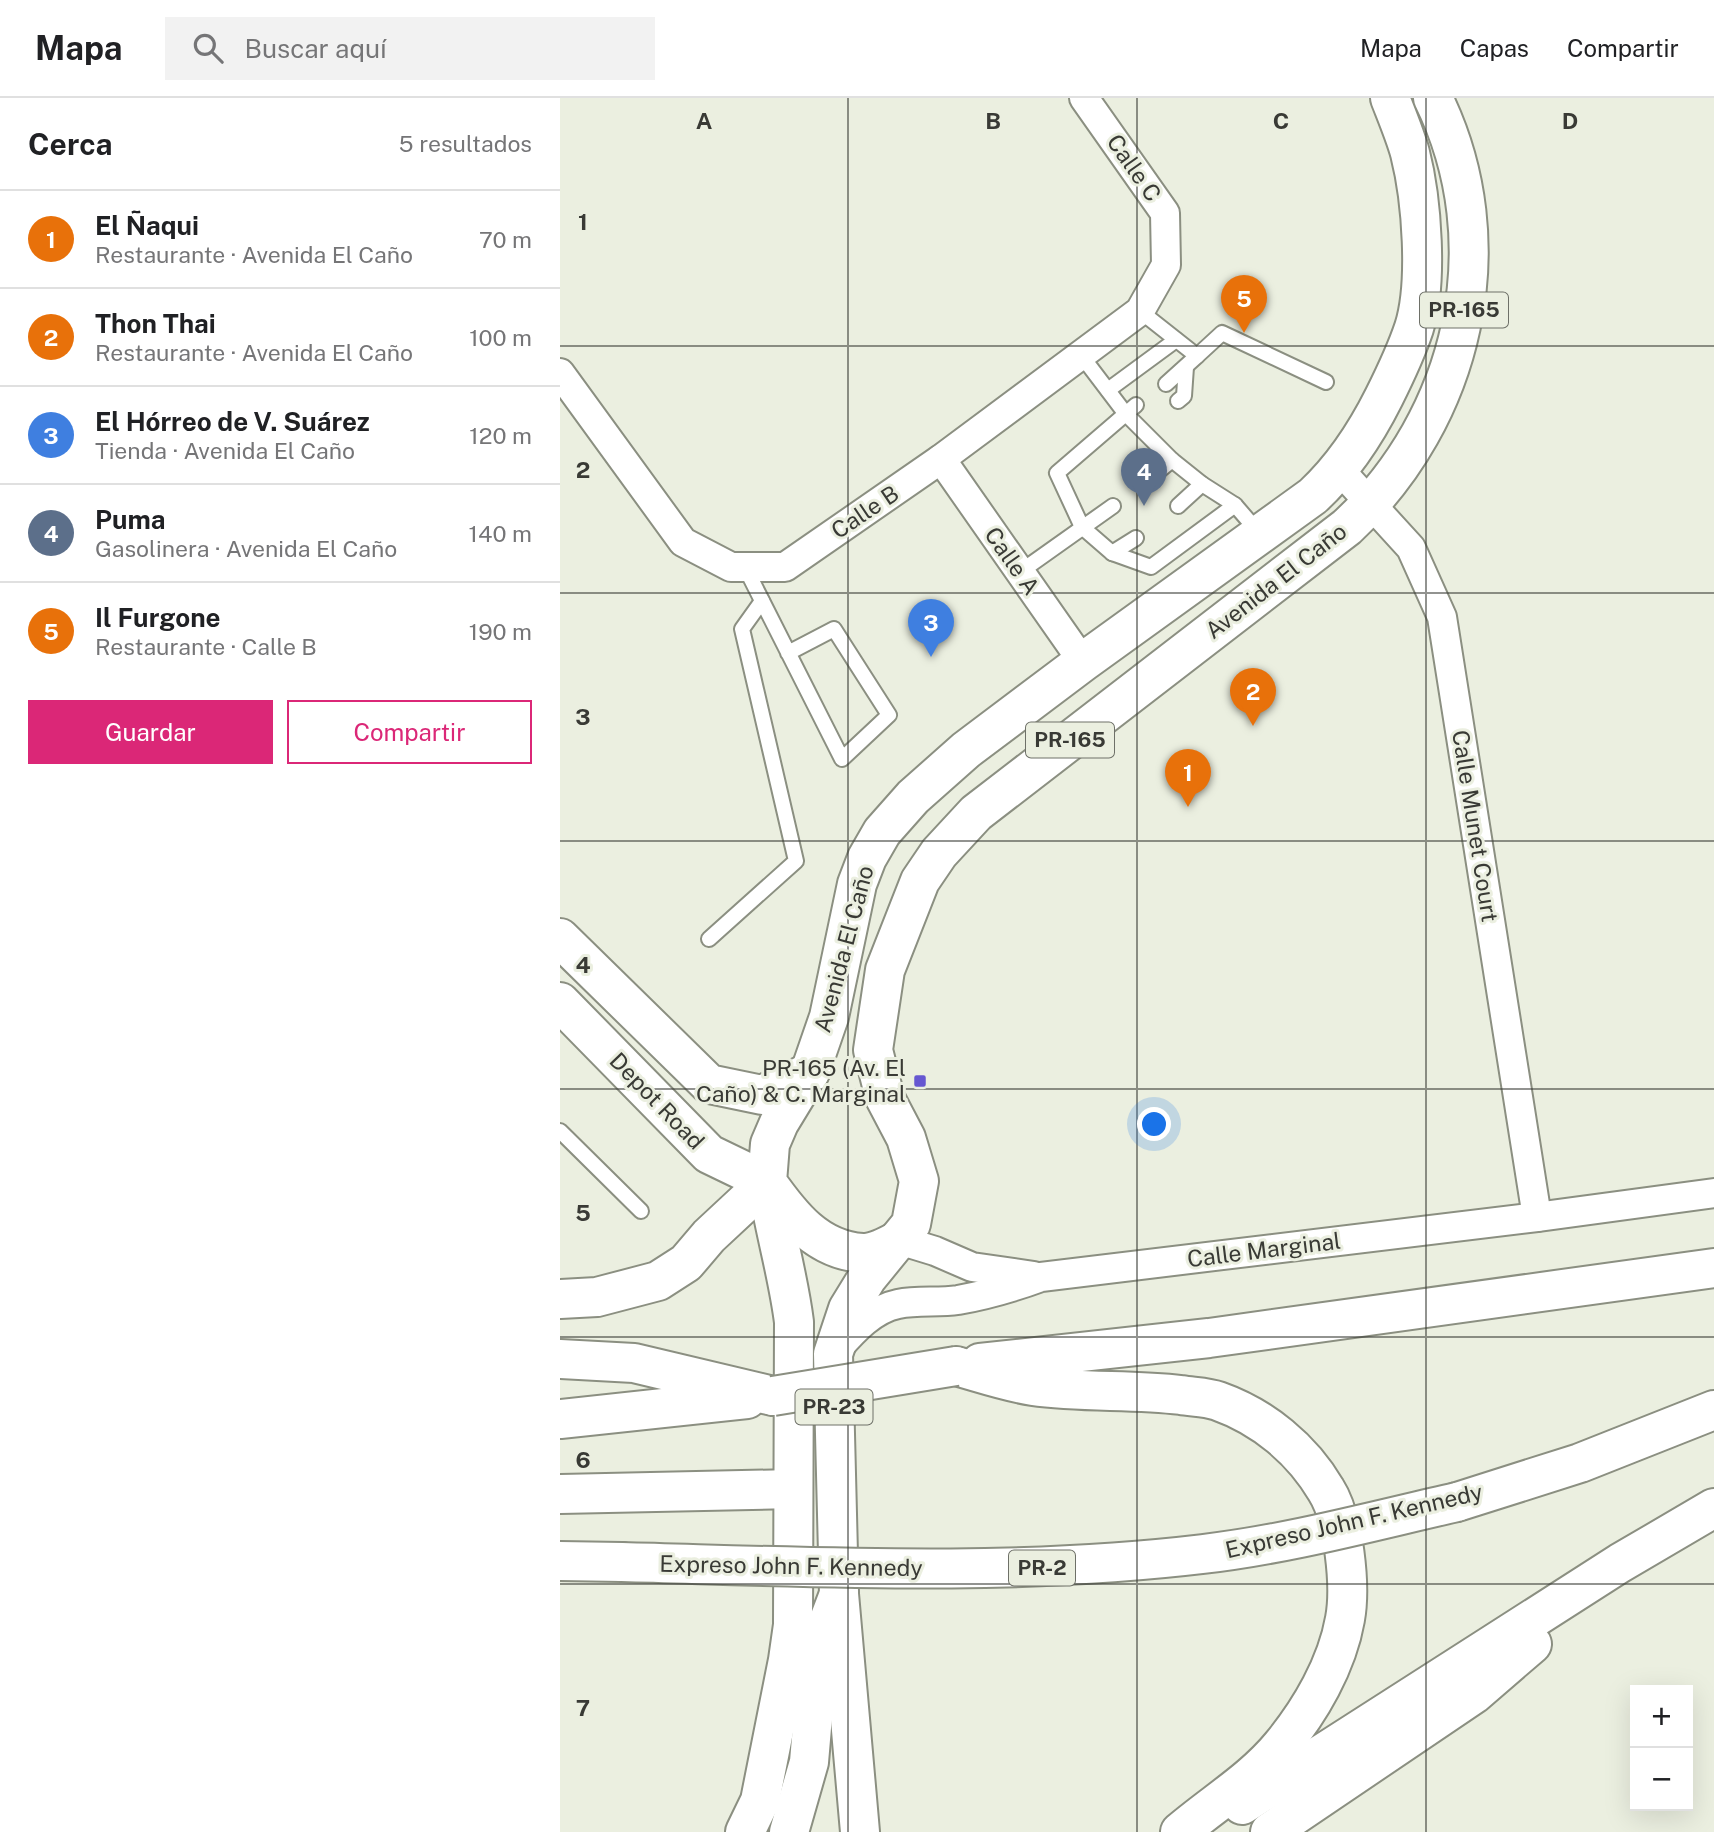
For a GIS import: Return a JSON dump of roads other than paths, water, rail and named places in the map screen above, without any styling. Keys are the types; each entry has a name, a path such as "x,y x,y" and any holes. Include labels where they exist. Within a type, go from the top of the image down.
{"main road":[{"name":"Avenida El Caño","path":"745,1832 760,1801 793,1625 794,1322 789,1281 774,1228 767,1182 770,1144 779,1123 810,1072 828,1017 857,884 867,858 882,832 913,797 966,750 1313,496 1338,468 1375,416 1415,327 1420,292 1422,246 1416,190 1410,154 1390,98"},
{"name":"Avenida El Caño","path":"898,1240 911,1224 919,1181 909,1146 885,1098 873,1050 885,970 920,881 939,853 976,813 1346,527 1372,504 1398,471 1424,430 1448,376 1463,322 1469,267 1466,214 1445,124 1433,98"},
{"name":"Depot Road","path":"560,938 709,1084 762,1095 810,1072"},
{"name":"Depot Road","path":"560,1002 709,1154 767,1182"},
{"path":"560,1299 597,1297 658,1281 686,1263 709,1236 767,1182 798,1223 814,1237 838,1248 864,1254 898,1240"},
{"name":"PR-23","path":"860,1832 839,1594 833,1354 848,1309 867,1278 898,1240"},
{"path":"560,1419 773,1396 956,1366 1171,1343 1714,1268"},
{"path":"560,1359 634,1363 773,1396"},
{"path":"956,1366 1033,1386 1156,1392 1216,1400 1254,1418 1283,1438 1306,1461 1328,1492 1342,1540 1348,1588 1345,1620 1331,1663 1315,1696 1281,1746 1248,1779 1180,1832"},
{"name":"Expreso John F. Kennedy","path":"560,1561 946,1570 1057,1567 1205,1554 1323,1533 1457,1502 1580,1463 1714,1410"},
{"path":"560,1494 793,1489"},
{"path":"1198,1832 1300,1770 1614,1567 1714,1508"},
{"path":"1269,1832 1474,1693 1558,1623 1614,1567"},
{"path":"789,1832 809,1762 819,1646 839,1594"}],"street":[{"name":"Calle C","path":"1084,98 1165,213 1166,244"},
{"name":"Calle B","path":"560,373 683,542 731,567 785,567 941,459 1140,311 1166,265 1166,244"},
{"name":"Calle A","path":"941,459 1083,662"},
{"name":"Calle Munet Court","path":"1338,468 1410,548 1442,618 1537,1217"},
{"name":"Calle Marginal","path":"833,1354 874,1314 897,1304 955,1300 1008,1289 1041,1277 1714,1193"},
{"path":"898,1240 935,1251 972,1267 1041,1277"}],"lane":[{"path":"1140,311 1197,356"},
{"path":"1166,384 1222,333 1326,382"},
{"path":"1108,390 1176,340"},
{"path":"1081,355 1108,390 1131,409 1172,460 1235,505 1260,534"},
{"path":"1178,401 1184,396 1186,367"},
{"path":"1131,409 1057,473 1082,527 1112,553 1151,566 1235,505"},
{"path":"1155,474 1172,460"},
{"path":"1178,506 1202,484"},
{"path":"1020,572 1113,506"},
{"path":"1112,553 1136,538"},
{"path":"745,567 788,653 842,759 889,715 834,629 788,653"},
{"path":"709,939 796,862 742,629 762,601"},
{"path":"560,1131 641,1211"}],"place":[{"name":"Il Furgone","path":"1244,333"},
{"name":"Puma","path":"1144,506"},
{"name":"El Hórreo de V. Suárez","path":"931,657"},
{"name":"Thon Thai","path":"1253,726"},
{"name":"El Ñaqui","path":"1188,807"},
{"name":"PR-165 (Av. El Caño) & C. Marginal","path":"920,1081"}]}
